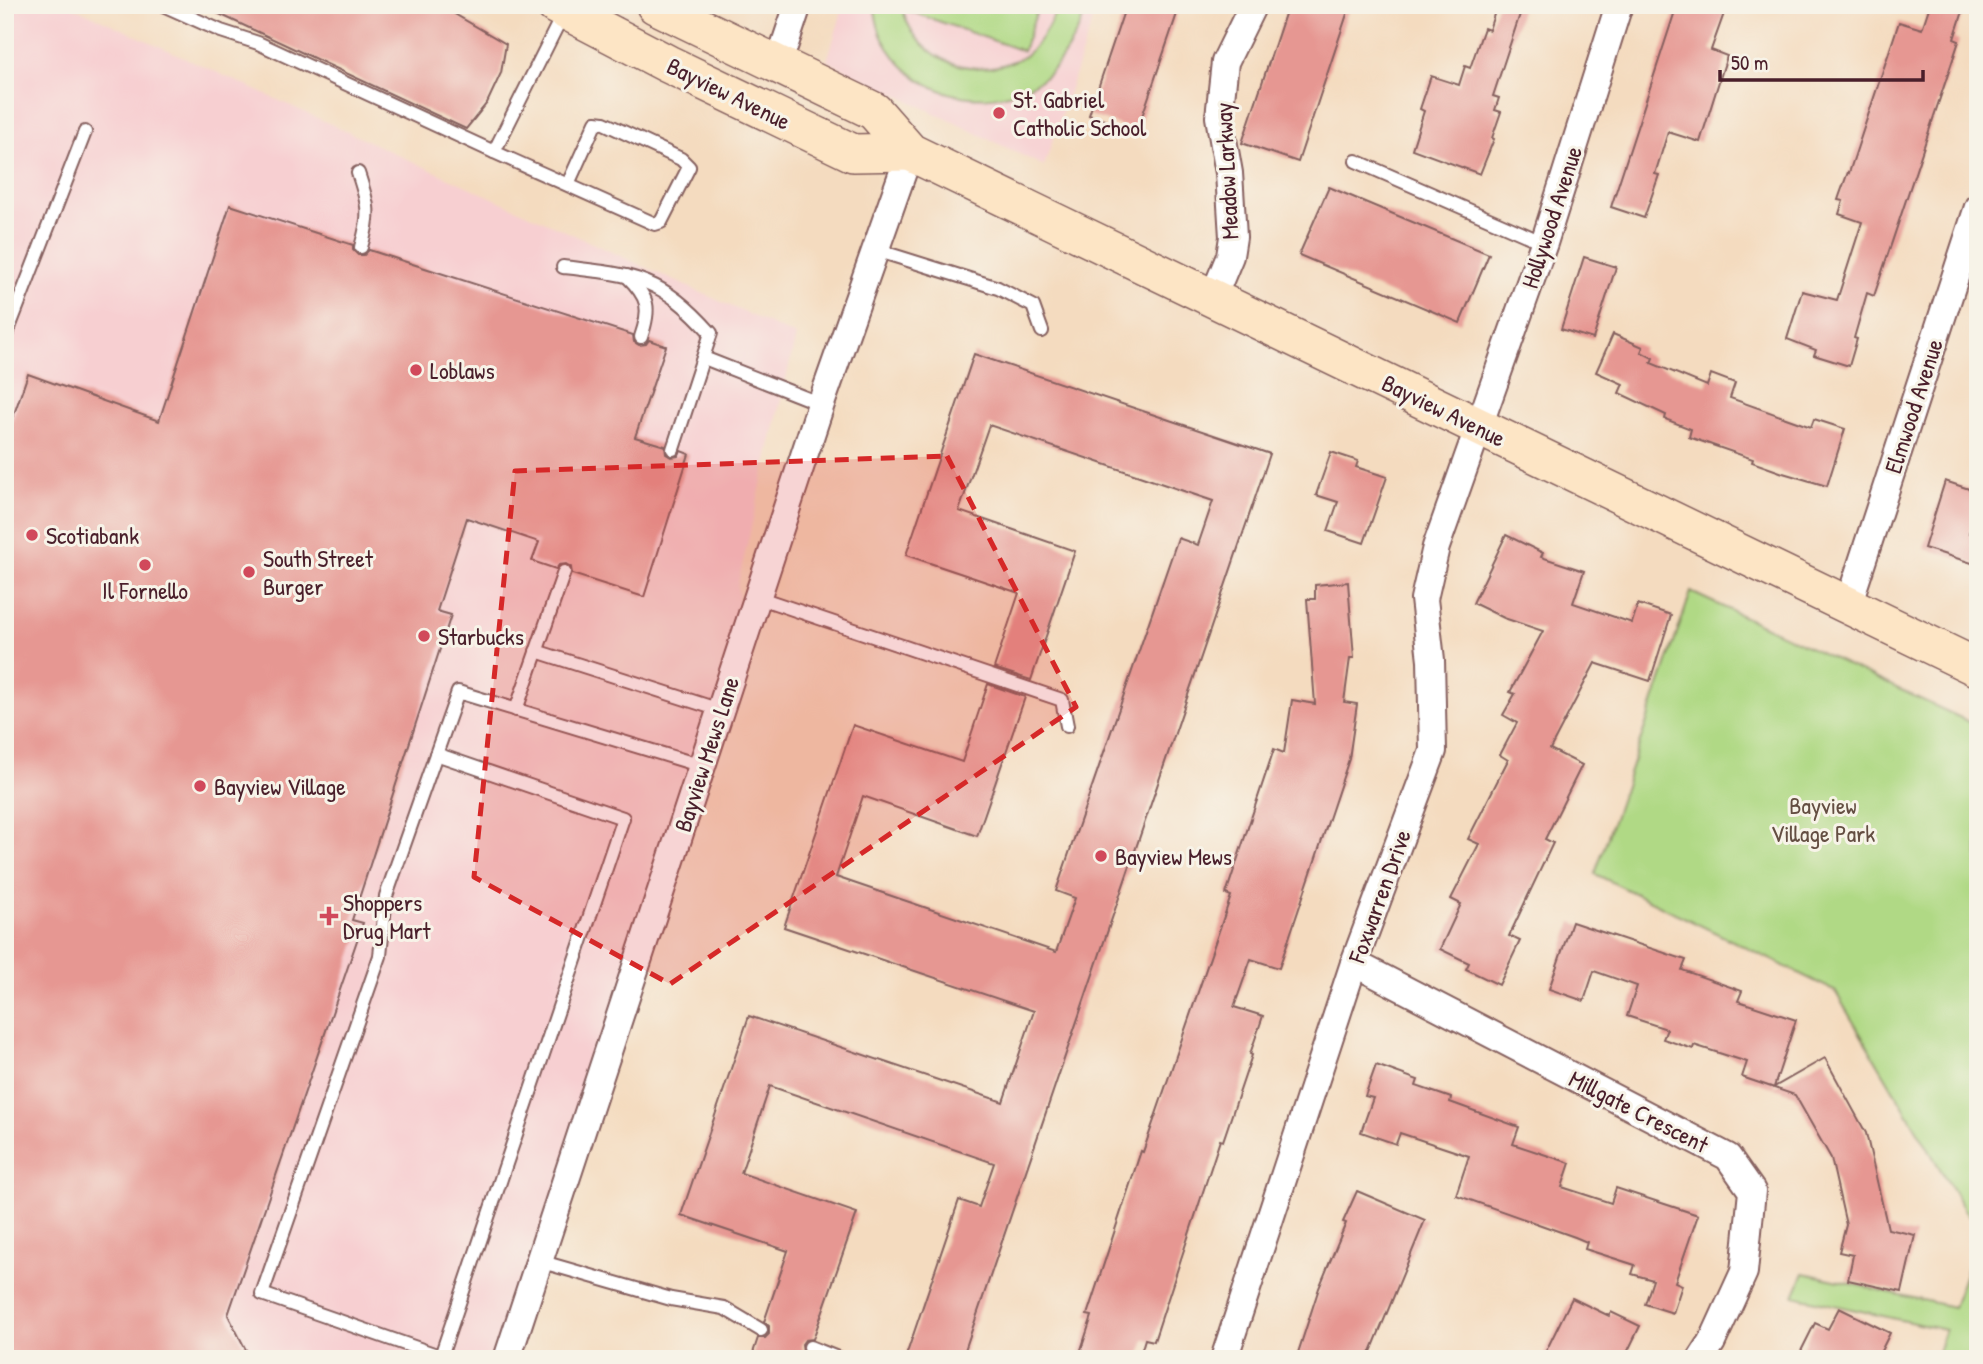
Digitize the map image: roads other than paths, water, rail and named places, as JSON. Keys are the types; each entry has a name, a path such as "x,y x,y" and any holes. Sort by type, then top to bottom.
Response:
{"main road":[{"name":"Bayview Avenue","path":"655,5 874,111 910,152 1978,667"},
{"name":"Bayview Avenue","path":"559,8 853,153 910,152"},
{"path":"622,40 698,48 757,76 771,72 778,65"}],"street":[{"path":"778,65 798,5"},
{"name":"Meadow Larkway","path":"1213,297 1230,256 1233,237 1229,173 1219,117 1225,62 1252,5"},
{"name":"Hollywood Avenue","path":"1479,426 1544,243 1619,5"},
{"name":"Bayview Mews Lane","path":"507,1359 821,404 910,152"},
{"name":"Elmwood Avenue","path":"1848,605 1978,207"},
{"name":"Foxwarren Drive","path":"1224,1359 1354,963 1433,751 1431,660 1424,599 1436,547 1479,426"},
{"name":"Millgate Crescent","path":"1354,963 1728,1157 1752,1191 1744,1272 1712,1342 1700,1359"}],"lane":[{"path":"163,5 222,31 258,43 655,224 661,222 689,167 681,159 604,123 596,122 568,184"},
{"path":"494,152 559,8"},
{"path":"5,338 85,132"},
{"path":"1356,161 1544,243"},
{"path":"358,173 368,202 369,222 361,247"},
{"path":"876,250 998,288 1033,306 1042,331"},
{"path":"563,267 624,273 658,286 689,308 711,333 673,449"},
{"path":"624,273 643,292 648,308 641,337"},
{"path":"704,358 821,404"},
{"path":"516,709 564,572"},
{"path":"757,597 1062,700 1067,726"},
{"path":"536,650 720,710"},
{"path":"436,754 623,818 443,1358 262,1294 380,956 386,895 436,754 458,692 702,766"},
{"path":"539,1261 671,1299 724,1308 761,1330"},
{"path":"810,1348 841,1359"}],"place":[{"name":"St. Gabriel Catholic School","path":"999,113"},
{"name":"Loblaws","path":"416,370"},
{"name":"Scotiabank","path":"32,535"},
{"name":"Il Fornello","path":"145,565"},
{"name":"South Street Burger","path":"249,572"},
{"name":"Starbucks","path":"424,636"},
{"name":"Bayview Village","path":"200,786"},
{"name":"Bayview Mews","path":"1101,856"},
{"name":"Shoppers Drug Mart","path":"329,916"}],"park label":[{"name":"Bayview Village Park","path":"1823,819"}]}
